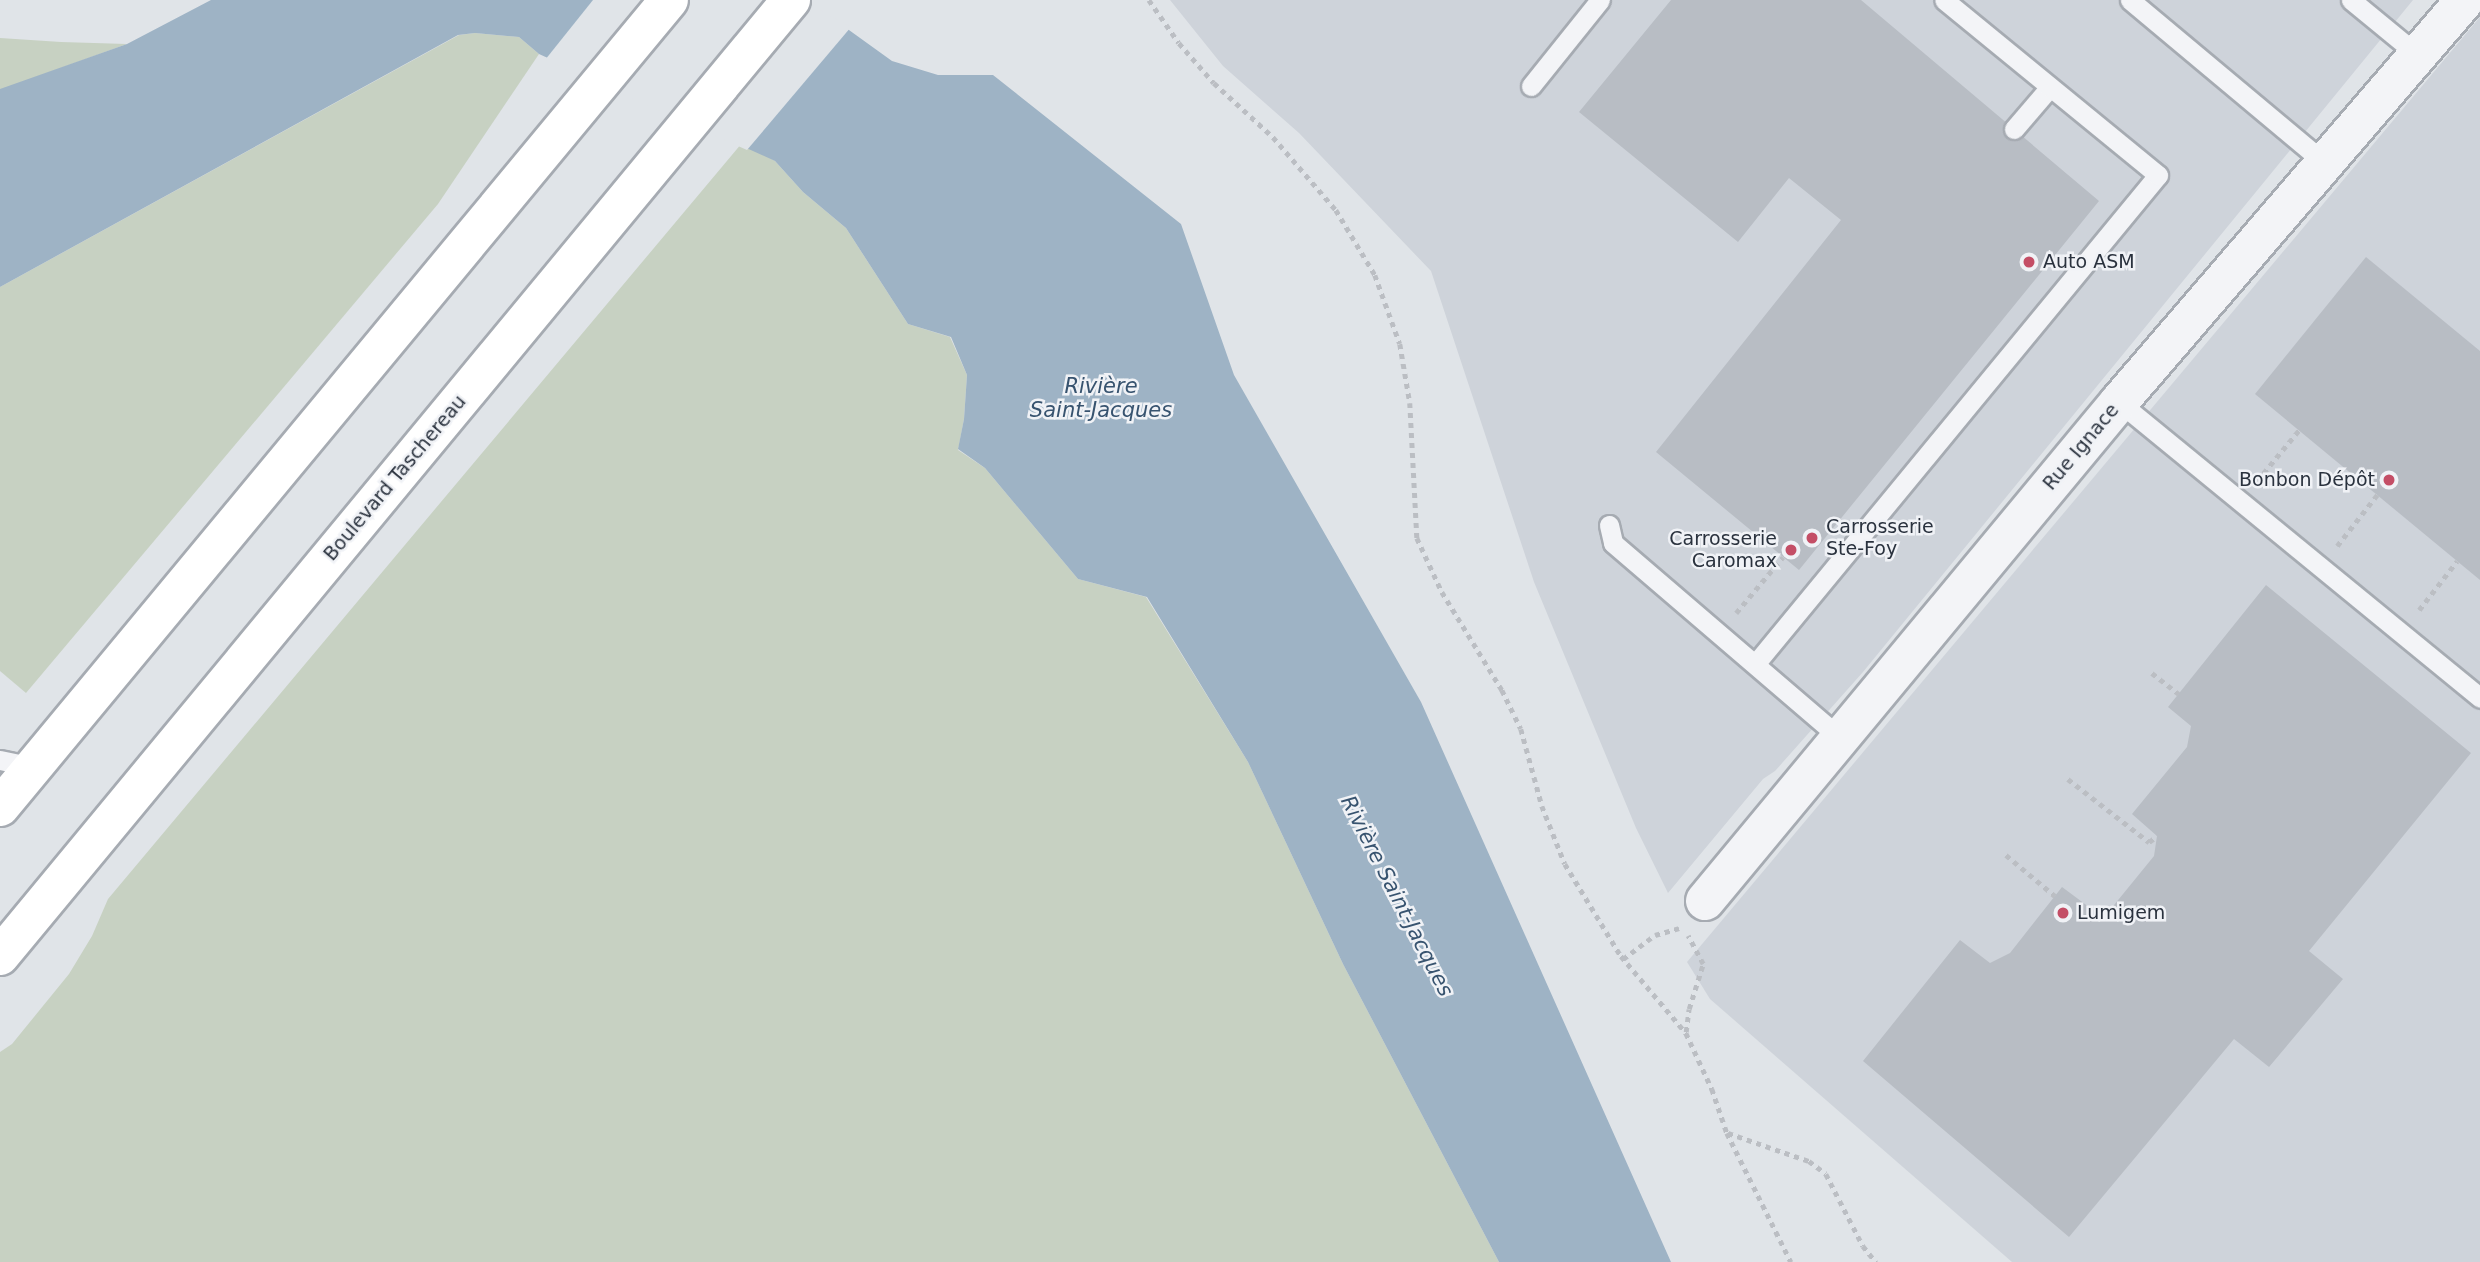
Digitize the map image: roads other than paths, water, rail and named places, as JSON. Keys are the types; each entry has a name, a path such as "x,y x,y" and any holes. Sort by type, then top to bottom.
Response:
{"main road":[{"path":"0,807 16,764 669,0"},
{"name":"Boulevard Taschereau","path":"0,956 791,0"}],"street":[{"name":"Rue Ignace","path":"1692,915 2119,402 2465,0"}],"lane":[{"path":"1531,86 1600,0"},
{"path":"1756,663 2158,175 1944,0"},
{"path":"2130,0 2324,162"},
{"path":"2351,0 2418,55"},
{"path":"2014,130 2050,87"},
{"path":"2119,402 2480,698"},
{"path":"1609,525 1612,543 1756,663 1839,737"}],"water":[{"name":"Rivière Saint-Jacques","path":"211,0 793,0 842,25 892,61 938,75 993,75 1181,224 1234,375 1421,702 1671,1262 1499,1262 1343,964 1248,762 1147,597 1078,579 985,468 958,449 964,419 967,375 951,337 908,324 846,228 803,192 775,161 539,54 519,37 475,33 458,35 0,287 0,89 127,44"}],"place":[{"name":"Auto ASM","path":"2029,262"},
{"name":"Bonbon Dépôt","path":"2389,480"},
{"name":"Carrosserie Ste-Foy","path":"1812,538"},
{"name":"Carrosserie Caromax","path":"1791,550"},
{"name":"Lumigem","path":"2063,913"}]}
